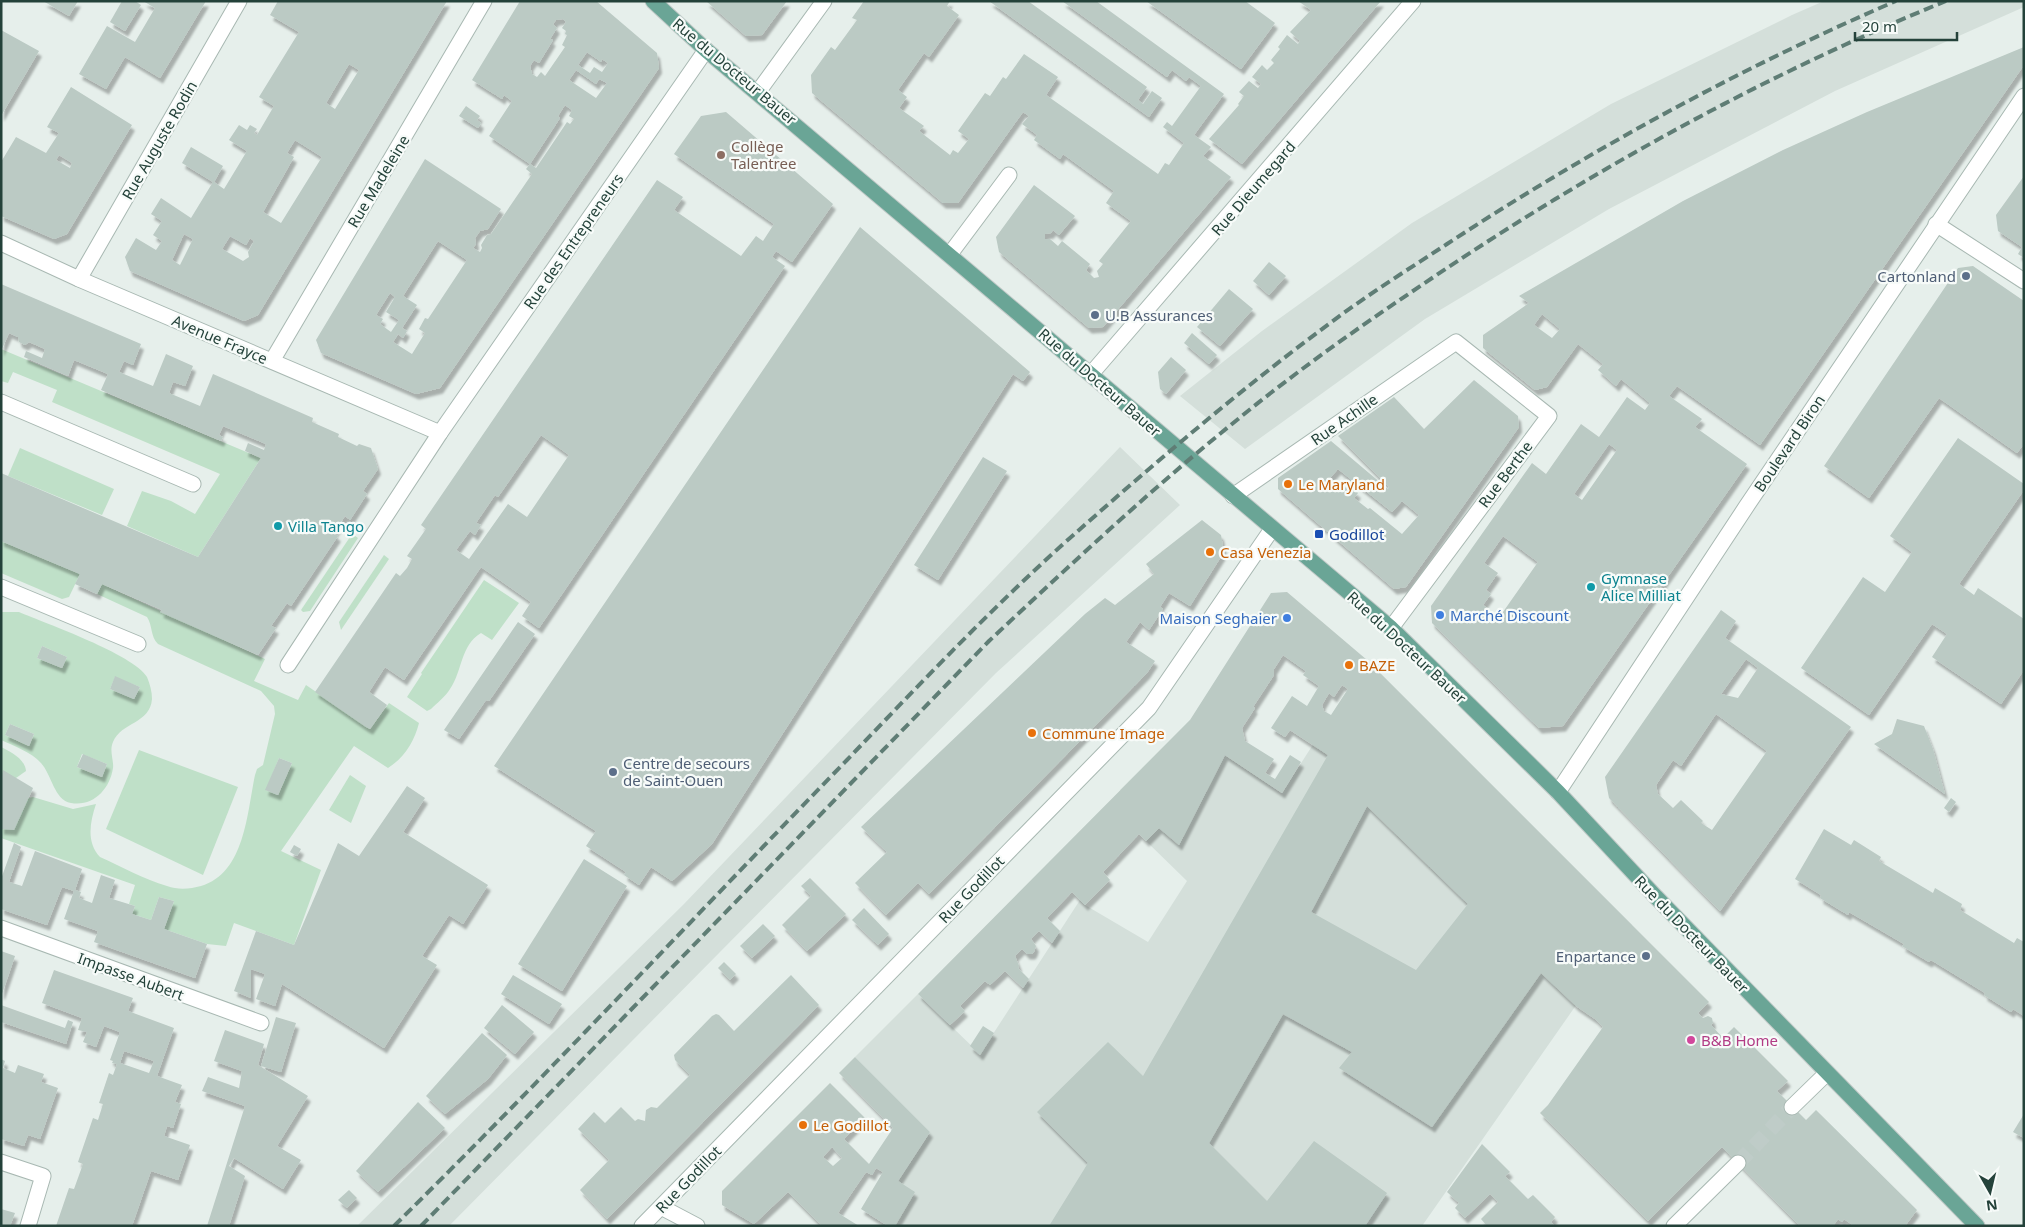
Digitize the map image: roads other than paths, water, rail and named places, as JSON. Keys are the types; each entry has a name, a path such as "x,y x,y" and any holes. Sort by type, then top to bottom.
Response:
{"main road":[{"name":"Rue du Docteur Bauer","path":"653,1 706,50 1391,628 1558,792 1656,897 1977,1226"}],"street":[{"name":"Rue Auguste Rodin","path":"79,278 239,1"},
{"name":"Rue Madeleine","path":"272,361 484,1"},
{"path":"758,92 824,1"},
{"name":"Rue Dieumegard","path":"1091,374 1413,1"},
{"name":"Rue des Entrepreneurs","path":"288,665 440,433 706,50"},
{"name":"Boulevard Biron","path":"1558,792 1936,224 2024,96"},
{"path":"950,254 1009,175"},
{"path":"1936,224 2024,281"},
{"name":"Avenue Frayce","path":"1,243 440,433"},
{"name":"Rue Achille","path":"1233,496 1456,342"},
{"name":"Rue Berthe","path":"1391,628 1549,416 1456,342"},
{"path":"1,402 193,484"},
{"name":"Rue Godillot","path":"642,1226 1149,708 1272,529"},
{"path":"1,587 138,644"},
{"name":"Impasse Aubert","path":"1,928 261,1023"},
{"path":"1792,1107 1827,1073"},
{"path":"1,1162 43,1176 28,1226"},
{"path":"1674,1226 1738,1163"},
{"path":"661,1207 697,1226"}],"tunnel":[{"path":"1738,1163 1792,1107"}],"railway":[{"path":"394,1226 565,1053 978,625 1061,546 1234,398 1305,342 1367,297 1555,176 1723,83 1780,54 1896,1"},
{"path":"421,1226 989,641 1139,503 1275,389 1410,293 1538,210 1604,170 1670,133 1806,63 1946,1"}],"place":[{"name":"Collège Talentree","path":"721,155"},
{"name":"Cartonland","path":"1966,276"},
{"name":"U.B Assurances","path":"1095,315"},
{"name":"Le Maryland","path":"1288,484"},
{"name":"Villa Tango","path":"278,526"},
{"name":"Godillot","path":"1319,534"},
{"name":"Casa Venezia","path":"1210,552"},
{"name":"Gymnase Alice Milliat","path":"1591,587"},
{"name":"Marché Discount","path":"1440,615"},
{"name":"Maison Seghaier","path":"1287,618"},
{"name":"BAZE","path":"1349,665"},
{"name":"Commune Image","path":"1032,733"},
{"name":"Centre de secours de Saint-Ouen","path":"613,772"},
{"name":"Enpartance","path":"1646,956"},
{"name":"B&B Home","path":"1691,1040"},
{"name":"Le Godillot","path":"803,1125"}]}
